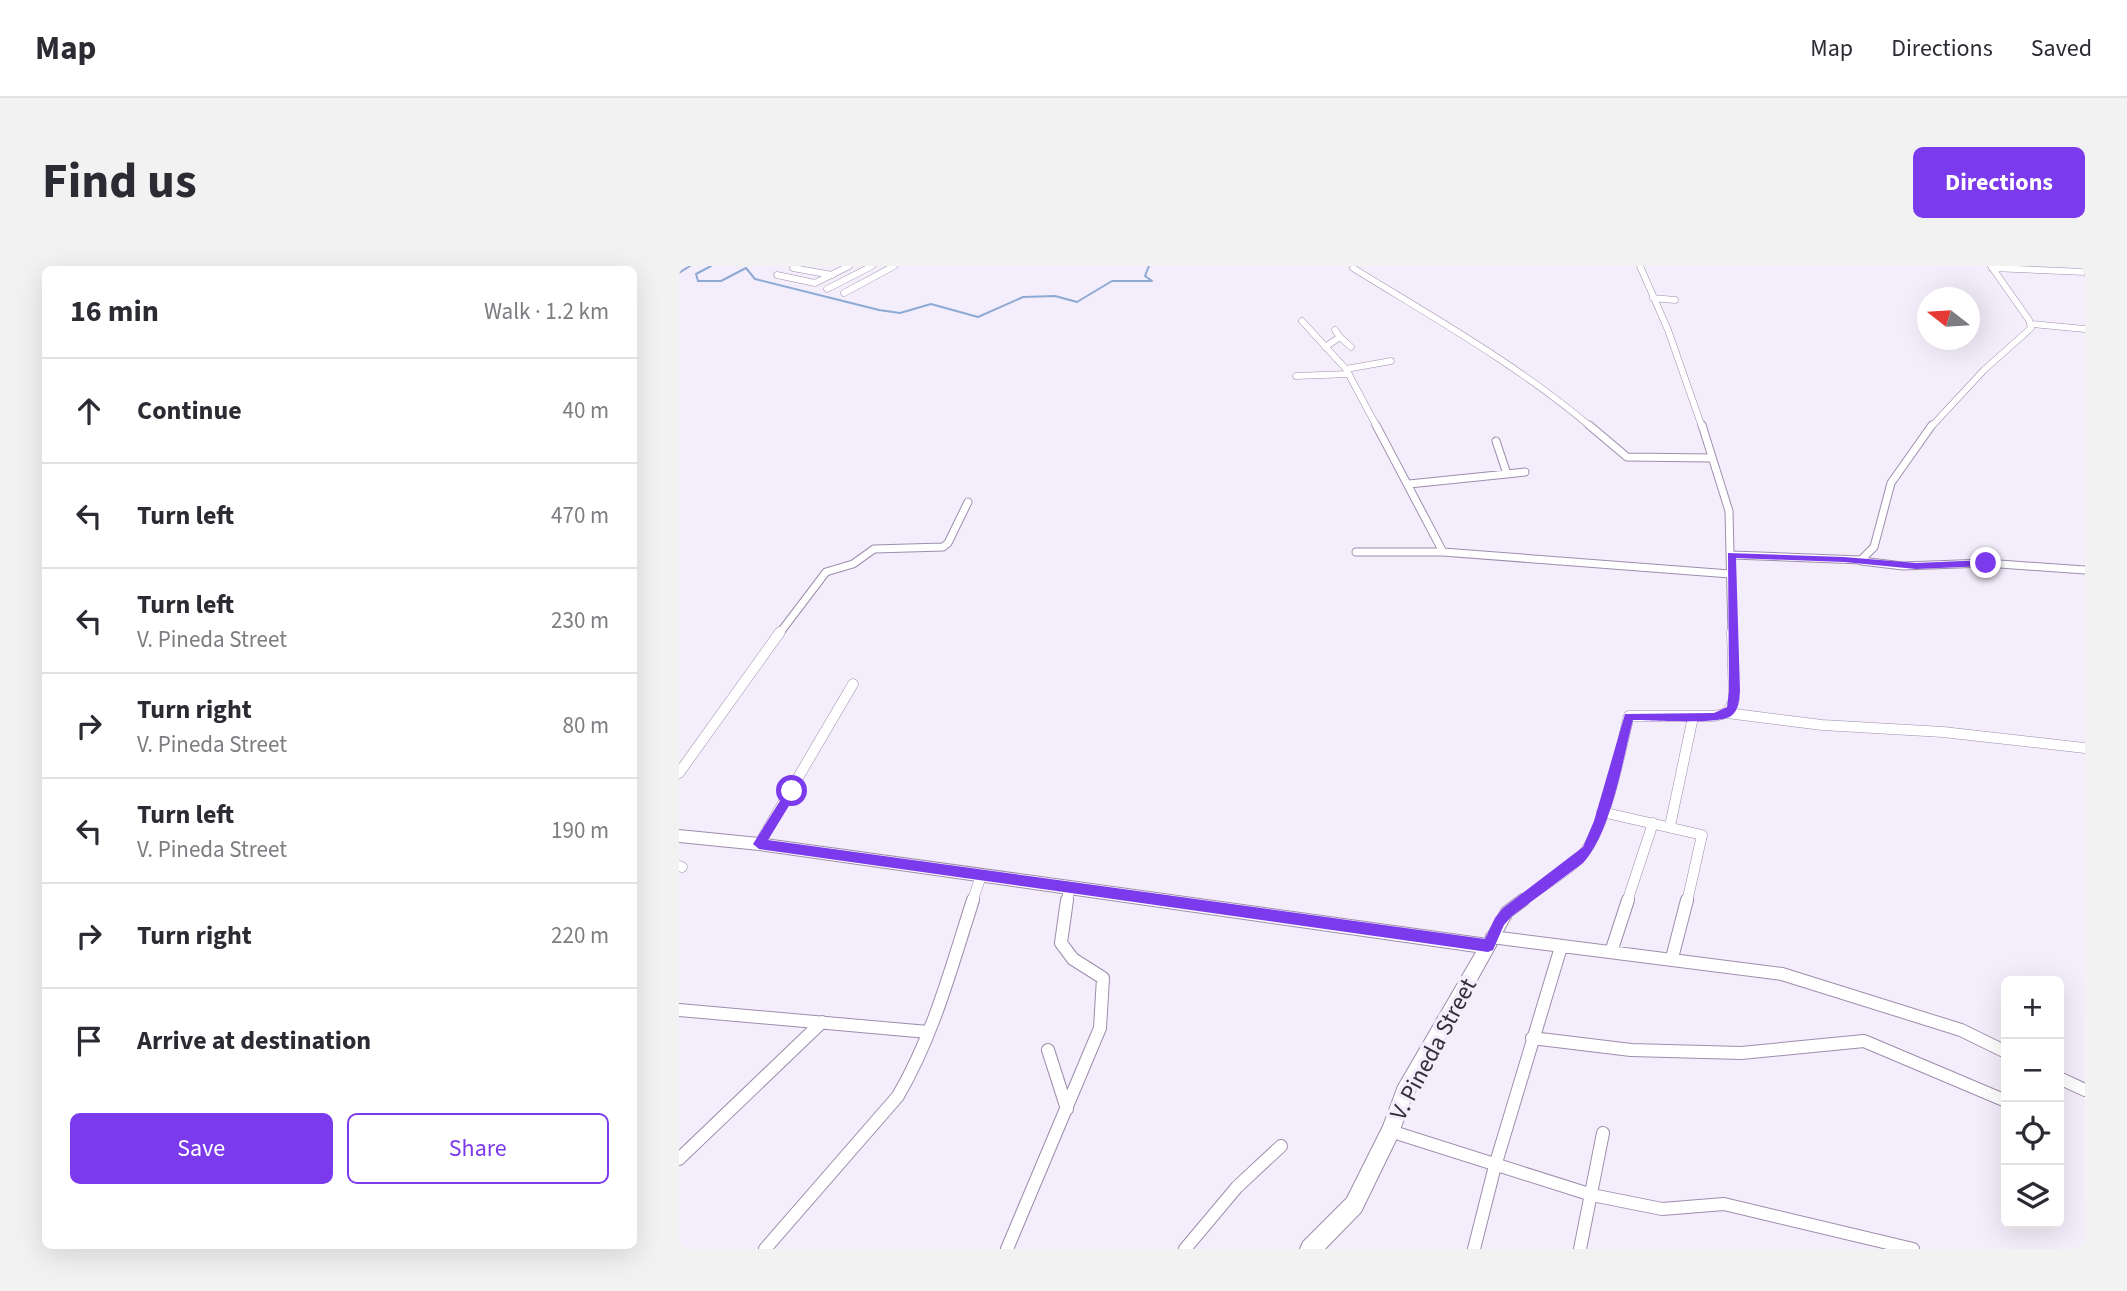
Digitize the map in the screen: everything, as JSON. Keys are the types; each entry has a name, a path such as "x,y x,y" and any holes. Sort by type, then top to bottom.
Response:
{"street":[{"path":"781,266 832,275"},
{"path":"793,267 777,275 815,283 849,266"},
{"path":"827,289 872,266"},
{"path":"843,293 894,266"},
{"path":"1640,266 1668,330 1721,480 1731,517 1730,574 1735,691 1732,708 1727,713"},
{"path":"1992,267 2085,272"},
{"path":"1992,267 2031,324"},
{"path":"1353,268 1458,332 1553,395 1627,457 1712,458"},
{"path":"1653,298 1675,300"},
{"path":"1302,321 1347,371 1443,552"},
{"path":"2031,324 2085,329"},
{"path":"1861,560 1868,557 1875,546 1891,483 1920,440 2031,324"},
{"path":"1335,330 1351,347"},
{"path":"1325,346 1340,337"},
{"path":"1296,376 1347,371 1391,361"},
{"path":"1496,441 1507,474"},
{"path":"1409,484 1525,472"},
{"path":"679,773 749,673 826,572 853,564 870,550 943,547 948,543 968,502"},
{"path":"1356,552 1443,552 1730,574"},
{"path":"1732,555 1861,560 1903,566 1986,563 2085,570"},
{"path":"759,844 853,684"},
{"name":"V. Pineda Street","path":"1310,1249 1354,1205 1390,1131 1405,1092 1507,912 1579,859 1587,850 1602,812 1629,716 1693,717 1727,713 1822,725 1943,732 2085,748"},
{"path":"1670,826 1693,717"},
{"path":"1602,812 1702,835 1672,958"},
{"path":"1611,952 1653,823"},
{"path":"679,836 759,844 1069,889 1490,942 1672,958 1782,974 1961,1030 2001,1050"},
{"path":"765,1249 898,1096 911,1076 981,876"},
{"path":"1007,1249 1100,1028 1105,983 1103,978 1064,951 1061,943 1069,889"},
{"path":"1474,1249 1495,1166 1561,947"},
{"path":"679,1010 928,1031"},
{"path":"679,1159 822,1022"},
{"path":"1532,1038 1631,1050 1734,1053 1772,1052 1864,1041 2001,1099"},
{"path":"1048,1050 1067,1109"},
{"path":"2064,1080 2085,1090"},
{"path":"1390,1131 1592,1195 1662,1209 1724,1204 1913,1249"},
{"path":"1580,1249 1603,1133"},
{"path":"1185,1249 1237,1187 1281,1146"}],"waterway":[{"path":"679,273 690,266"},
{"path":"711,266 696,274 698,281 721,281 746,268 755,279 879,310 900,313 931,304 978,317 1023,297 1055,296 1077,302 1112,281 1152,281 1145,276 1149,266"}],"route":[{"path":"792,791 759,844 1488,946 1499,922 1507,912 1579,859 1587,850 1600,821 1629,716 1714,716 1727,713 1732,708 1735,691 1730,566 1732,555 1861,560 1916,566 1986,563"}]}
